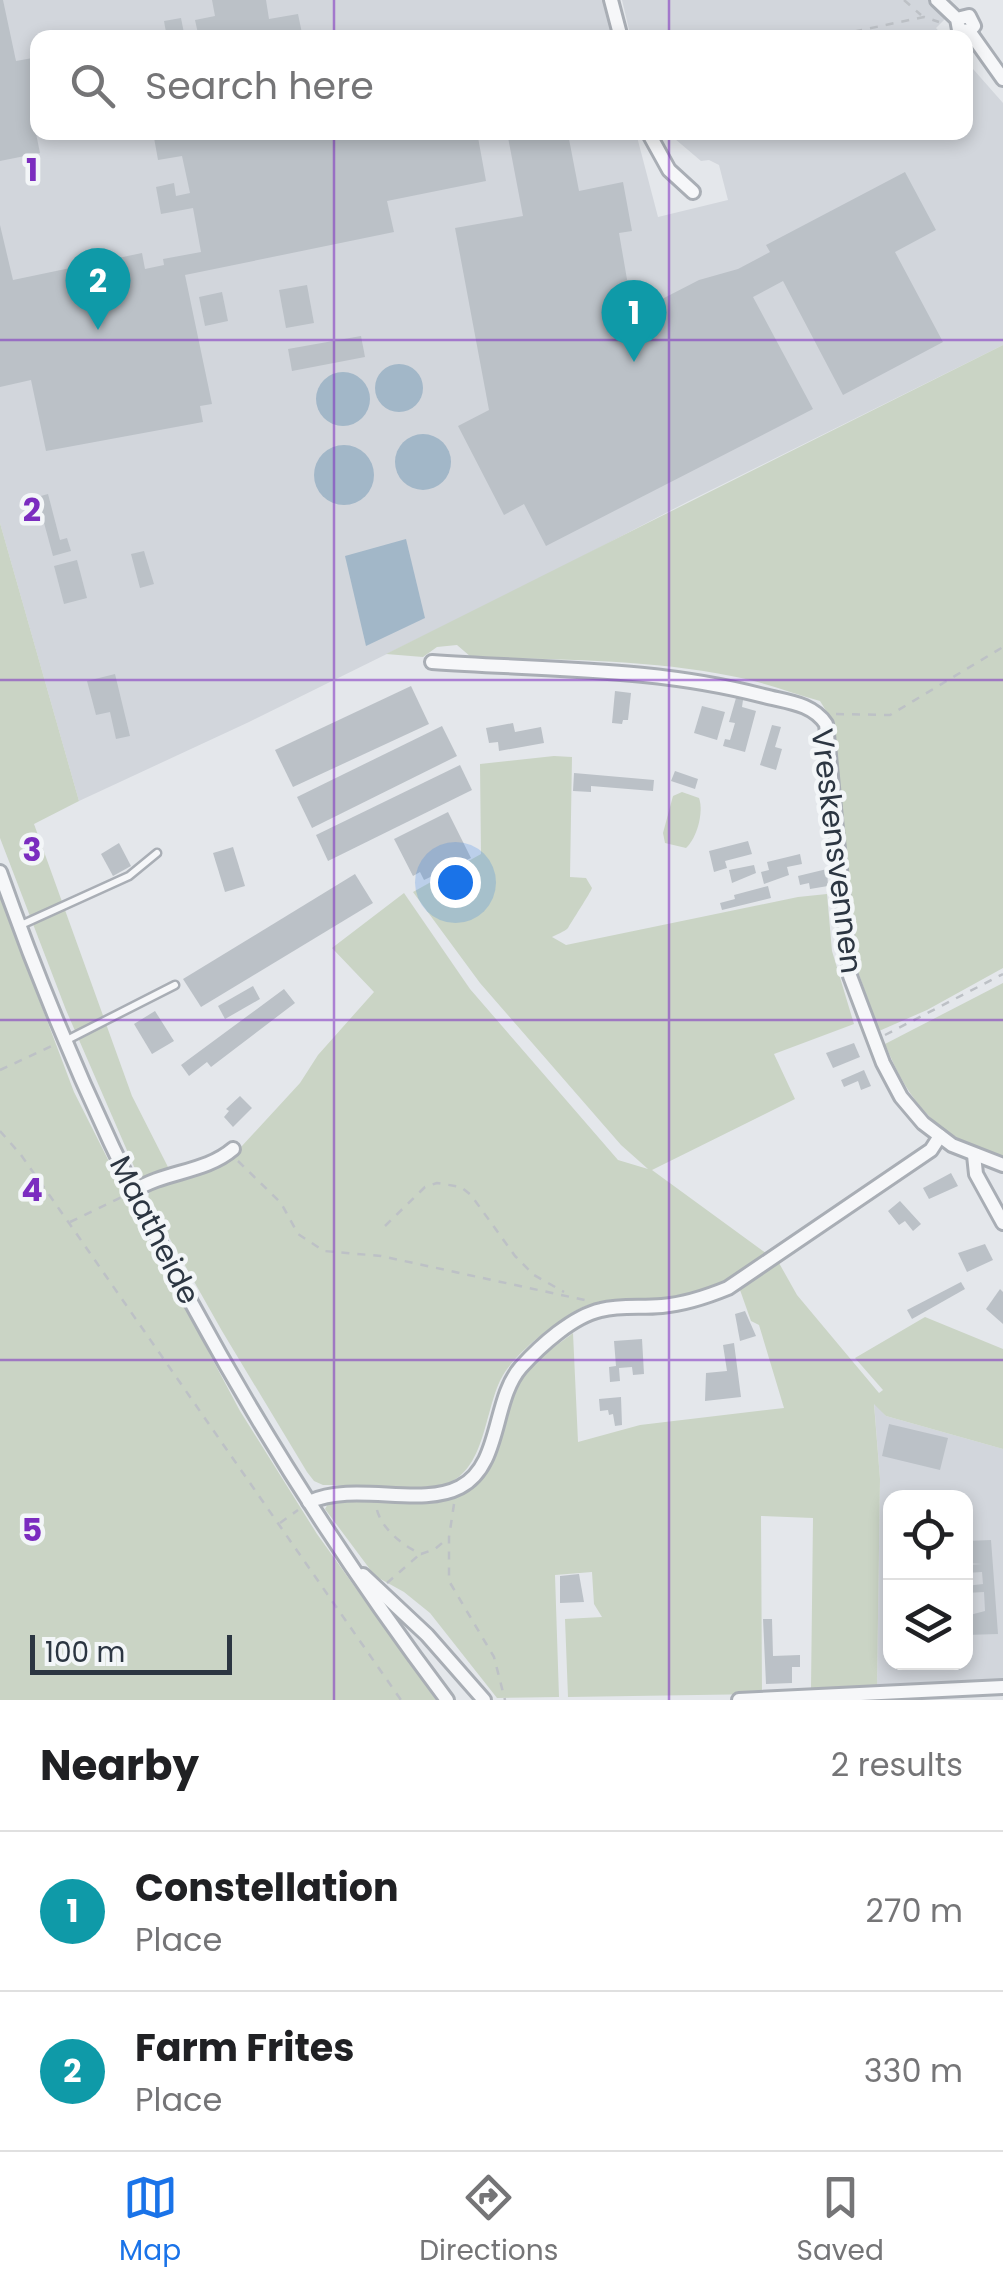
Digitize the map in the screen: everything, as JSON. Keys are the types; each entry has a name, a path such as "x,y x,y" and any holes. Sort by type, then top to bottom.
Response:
{"street":[{"path":"611,0 619,30"},
{"path":"937,0 969,30"},
{"path":"963,22 969,0"},
{"path":"973,36 1003,79"},
{"path":"653,140 670,170 692,192"},
{"name":"Vreskensvennen","path":"432,662 682,678 800,704 820,714 826,724 850,976 874,1040 901,1097 923,1123 974,1155 1003,1165"},
{"name":"Maatheide","path":"0,872 65,1041 134,1191 210,1336 309,1502 398,1635 447,1700"},
{"path":"309,1502 340,1492 418,1494 457,1488 480,1468 513,1378 533,1355 583,1316 602,1309 696,1301 728,1288 932,1150 940,1136"},
{"path":"134,1191 156,1178 180,1173 231,1151"},
{"path":"974,1155 976,1174 1003,1222"},
{"name":"Maatheide","path":"354,1567 412,1620 484,1700"},
{"path":"398,1635 400,1626 412,1620"},
{"path":"739,1700 1003,1686"}],"lane":[{"path":"20,925 129,876 157,853"},
{"path":"65,1041 175,985"}],"path":[{"path":"904,0 924,17"},
{"path":"861,30 924,17 963,22"},
{"path":"820,714 890,715 1003,647"},
{"path":"874,1040 1003,974"},
{"path":"0,1070 65,1041"},
{"path":"0,1131 69,1223 400,1700"},
{"path":"231,1151 281,1203 298,1234 324,1251 380,1256 574,1296"},
{"path":"384,1226 426,1187 437,1183 461,1186 534,1275 602,1309"},
{"path":"69,1223 134,1191"},
{"path":"457,1488 448,1538 449,1581 494,1657 505,1700"},
{"path":"374,1494 378,1518 406,1547 421,1554"},
{"path":"279,1524 309,1502"},
{"path":"379,1590 421,1554 448,1538"}],"shaded area":[{"path":"0,0 603,0 610,30 30,30 30,140 638,140 658,217 728,200 719,165 701,161 676,140 973,140 973,69 1003,103 1003,345 539,579 79,801 0,523"},
{"path":"622,0 949,0 955,9 938,30 629,30"},
{"path":"874,1402 886,1416 1003,1449 1003,1679 877,1687 880,1479"}],"green space":[{"path":"1003,345 1003,968 927,1010 879,1031 855,963 833,722 820,701 746,679 678,668 471,657 457,645 437,647 423,657 386,654"},
{"path":"0,523 79,801 34,824 132,1096 170,1171 139,1178 66,1010 0,838"},
{"path":"572,757 570,877 586,878 592,888 568,928 552,937 566,945 827,894 832,951 854,1024 774,1054 795,1099 652,1170 770,1256 706,1293 681,1299 603,1301 575,1311 556,1324 505,1372 478,1450 460,1476 446,1484 403,1488 323,1485 307,1472 222,1331 148,1200 150,1188 216,1168 229,1160 300,1083 318,1055 374,992 332,948 404,893 470,989 618,1160 648,1169 621,1145 480,983 413,892 481,854 480,764"},
{"path":"682,792 699,798 700,804 696,831 686,848 665,843 663,833 673,796"},
{"path":"0,896 74,1092 240,1411 317,1534 436,1700 0,1700"},
{"path":"1003,983 1003,1158 961,1140 929,1116 905,1085 885,1044"},
{"path":"779,1263 797,1295 879,1393 883,1390 855,1358 925,1317 1003,1349 1003,1449 886,1416 874,1404 880,1479 877,1687 811,1689 813,1518 761,1516 762,1694 568,1697 565,1619 602,1617 594,1604 592,1572 555,1575 559,1697 497,1698 430,1613 375,1576 325,1509 329,1502 462,1491 485,1469 520,1381 544,1355 573,1333 578,1442 640,1425 784,1408 759,1325 751,1321 740,1290"}],"water":[{"path":"399,364 416,371 423,388 416,405 399,412 382,405 375,388 382,371"},
{"path":"343,372 362,380 370,399 362,418 343,426 324,418 316,399 324,380"},
{"path":"423,434 443,442 451,462 443,482 423,490 403,482 395,462 403,442"},
{"path":"344,445 365,454 374,475 365,496 344,505 323,496 314,475 323,454"},
{"path":"406,539 425,618 366,646 345,556"}],"building":[{"path":"3,0 16,61 30,58 30,140 37,140 40,153 0,161"},
{"path":"212,0 266,0 269,19 298,14 301,30 197,30 195,20 215,16"},
{"path":"181,18 183,30 166,30 164,21"},
{"path":"154,140 478,140 486,181 387,201 394,232 185,275 212,404 200,406 203,422 46,451 31,380 0,387 0,225 13,280 142,253 145,269 164,265 163,259 201,252 193,208 161,214 156,187 174,183 176,196 190,193 182,156 158,160"},
{"path":"509,140 569,140 579,191 623,182 632,231 619,233 633,314 699,280 738,269 770,252 766,245 905,172 936,230 895,252 943,342 843,395 783,281 753,297 813,409 546,546 524,504 504,515 458,426 489,410 455,228 523,216"},
{"path":"307,285 314,323 286,328 279,290"},
{"path":"222,292 228,321 205,326 199,297"},
{"path":"361,336 365,357 292,371 288,349"},
{"path":"48,494 60,540 67,538 71,551 53,556 37,497"},
{"path":"144,551 154,584 140,588 131,554"},
{"path":"77,560 87,598 64,604 54,566"},
{"path":"115,674 130,736 116,739 110,712 96,715 87,681"},
{"path":"411,686 429,724 293,787 275,750"},
{"path":"615,691 631,693 628,720 622,724 612,723"},
{"path":"736,698 743,700 742,707 756,711 745,752 723,746 725,739 730,740 735,723 729,722"},
{"path":"702,706 725,712 717,740 694,733"},
{"path":"513,723 515,732 541,727 544,743 499,751 498,742 489,743 486,728"},
{"path":"772,725 781,727 775,747 782,749 776,770 760,765"},
{"path":"442,726 457,756 312,828 297,797"},
{"path":"460,765 472,790 328,861 316,835"},
{"path":"675,771 698,779 695,789 671,781"},
{"path":"574,773 654,780 653,791 591,786 591,792 573,791"},
{"path":"448,812 471,858 424,880 420,872 413,876 394,839"},
{"path":"748,841 752,854 725,861 727,868 714,872 709,851"},
{"path":"119,843 131,866 113,876 101,854"},
{"path":"233,847 245,886 225,892 213,853"},
{"path":"800,854 802,864 787,867 789,875 764,884 761,872 769,870 767,862"},
{"path":"754,865 756,873 732,883 729,870"},
{"path":"827,869 828,886 810,889 809,883 800,885 798,876"},
{"path":"355,874 373,903 201,1007 183,979"},
{"path":"768,886 771,898 722,910 720,903 735,899 734,895"},
{"path":"253,986 260,999 225,1019 218,1006"},
{"path":"284,989 295,1003 211,1067 207,1062 189,1076 181,1065"},
{"path":"155,1011 174,1041 152,1054 134,1024"},
{"path":"854,1043 860,1057 833,1068 826,1053"},
{"path":"864,1070 871,1086 861,1090 858,1081 844,1087 841,1080"},
{"path":"240,1096 252,1108 233,1127 224,1117 229,1111 226,1109"},
{"path":"951,1173 958,1186 929,1199 923,1188"},
{"path":"900,1201 921,1224 913,1231 905,1221 899,1225 888,1211"},
{"path":"985,1244 993,1260 967,1272 958,1253"},
{"path":"961,1282 965,1289 912,1319 907,1310"},
{"path":"1000,1289 1003,1292 1003,1324 986,1309"},
{"path":"745,1311 756,1336 740,1341 735,1314"},
{"path":"642,1339 644,1374 633,1375 632,1367 619,1368 620,1381 610,1382 609,1367 616,1366 614,1341"},
{"path":"734,1343 741,1397 705,1401 706,1373 727,1371 723,1345"},
{"path":"621,1397 622,1425 615,1426 613,1414 600,1411 599,1399"},
{"path":"889,1424 948,1438 940,1470 882,1456"},
{"path":"991,1540 998,1634 973,1635 973,1614 985,1611 984,1592 973,1593 973,1585 983,1584 982,1572 973,1573 973,1565 982,1564 973,1563 973,1541"},
{"path":"579,1574 584,1602 560,1603 560,1576"},
{"path":"763,1619 772,1619 773,1656 800,1655 800,1667 792,1667 792,1683 766,1684"}],"place":[{"name":"Farm Frites","path":"98,330"},
{"name":"Constellation","path":"634,362"}]}
